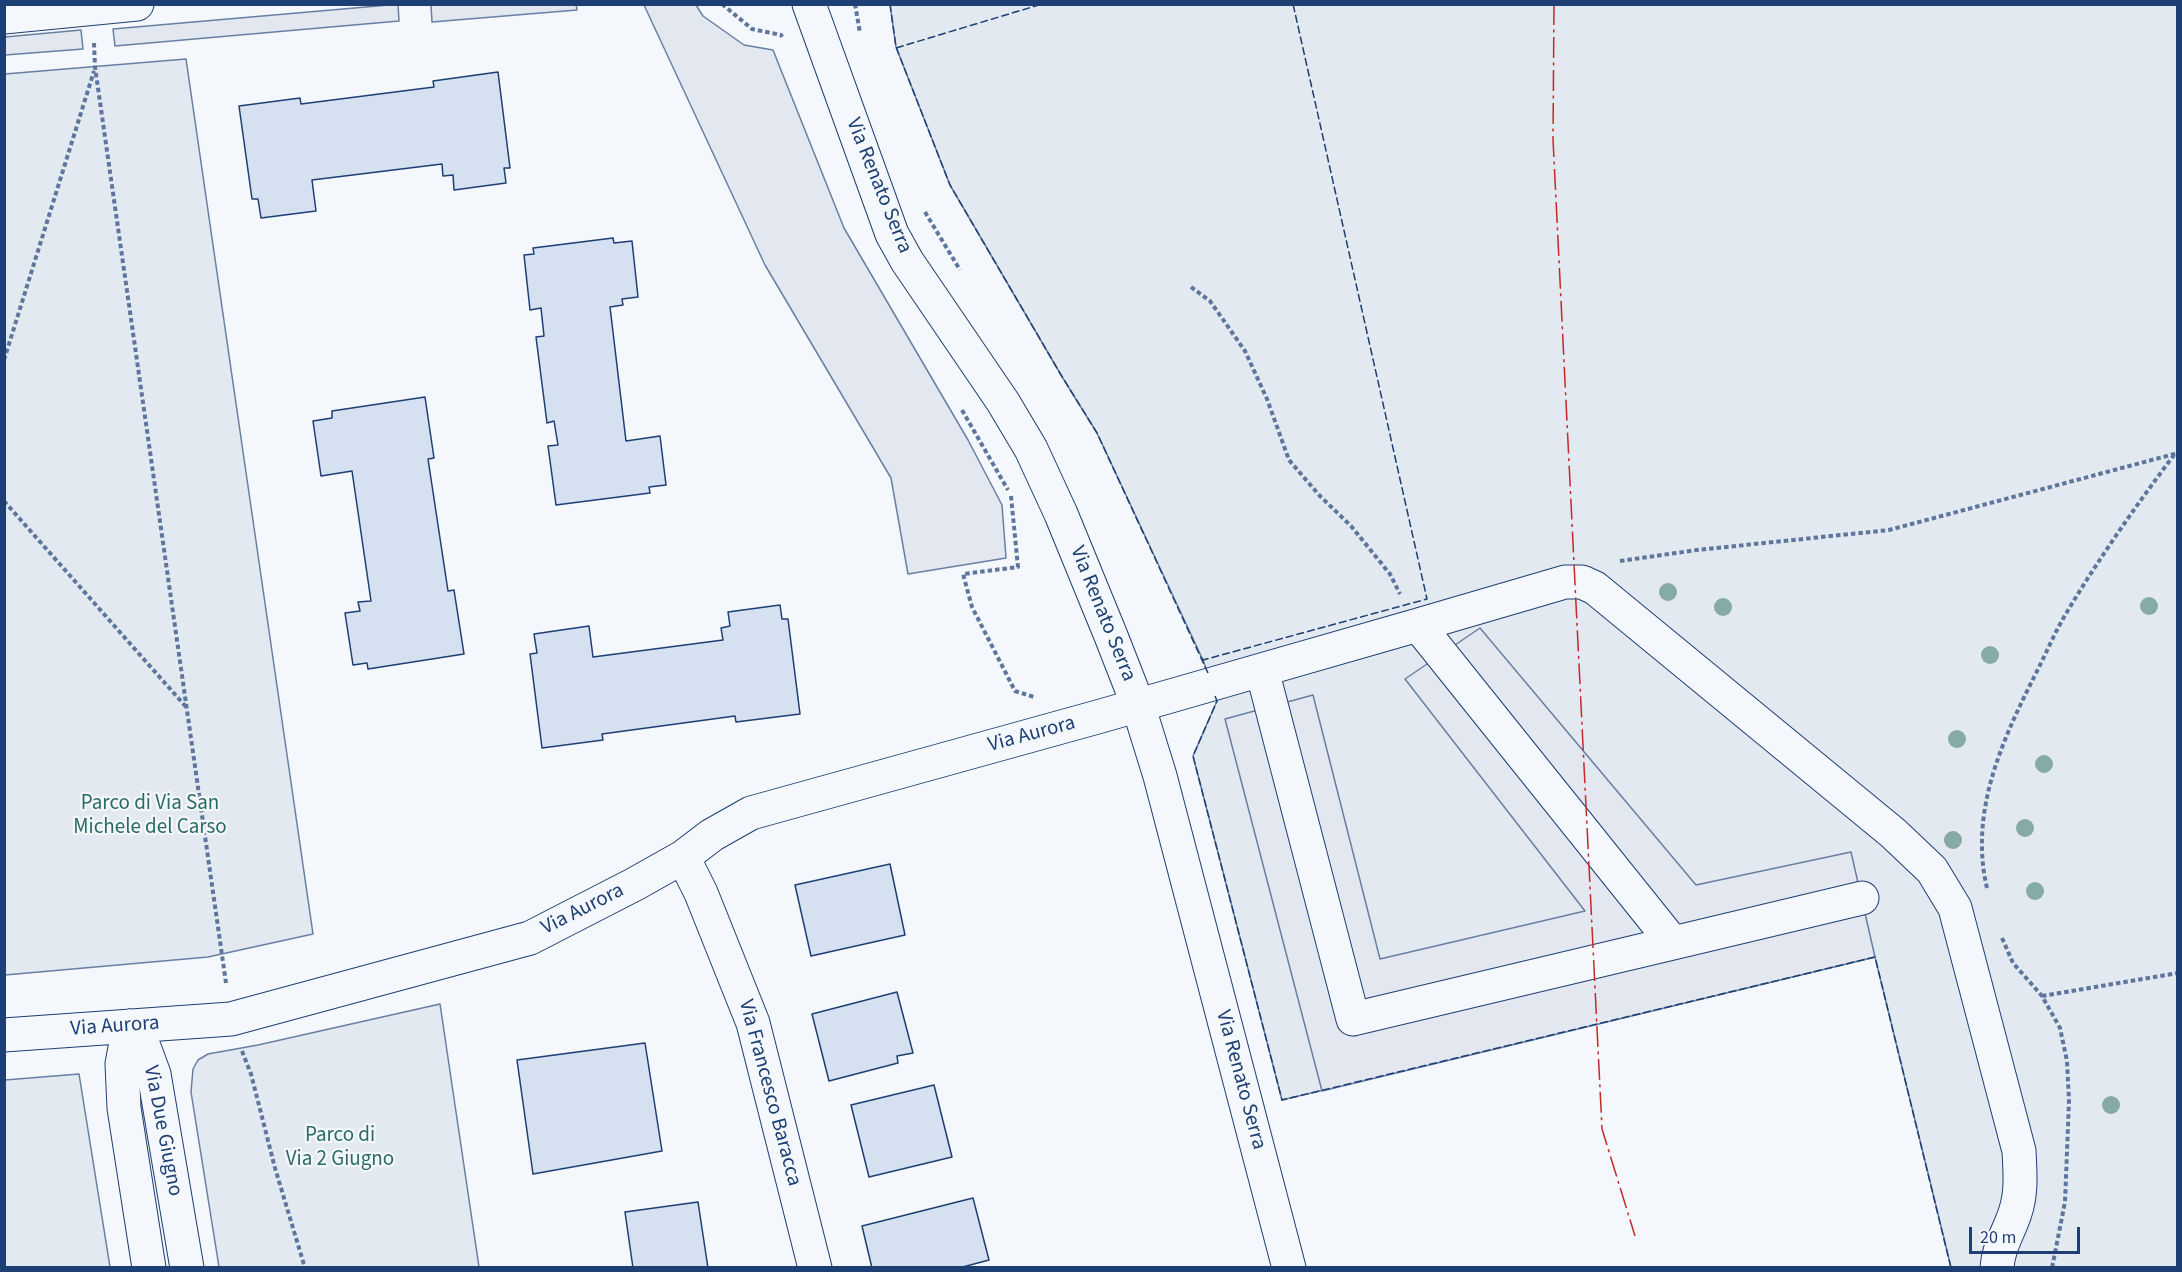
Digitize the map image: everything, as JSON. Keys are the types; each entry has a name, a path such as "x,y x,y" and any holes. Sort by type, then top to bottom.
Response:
{"street":[{"path":"4,17 137,4"},
{"name":"Via Renato Serra","path":"810,4 892,234 907,261 1031,449 1061,514 1138,705 1160,776 1289,1268"},
{"name":"Via Aurora","path":"4,1035 231,1018 530,938 635,884 751,813 1262,670 1411,615 1565,582 1582,582 1595,588 1893,833 1932,870 1955,908 2019,1151 2021,1182 2016,1212 2004,1236 1997,1268"},
{"path":"1411,615 1672,943"},
{"path":"1262,670 1353,1019 1862,898"},
{"name":"Via Francesco Baracca","path":"682,857 704,901 753,1023 815,1268"},
{"name":"Via Due Giugno","path":"129,1026 122,1064 124,1107 149,1268"},
{"name":"Via Due Giugno","path":"129,1026 144,1047 154,1074 187,1268"}],"path":[{"path":"722,4 752,28 781,35 785,46"},
{"path":"91,9 95,67 231,1018 251,1074 275,1168 305,1268"},
{"path":"4,360 95,67"},
{"path":"1191,287 1210,301 1245,351 1267,399 1289,460 1319,495 1352,526 1390,574 1411,615"},
{"path":"960,406 1012,497 1018,567 963,574 972,607 1016,691 1039,699 1057,728"},
{"path":"1615,562 1697,550 1889,530 2176,454"},
{"path":"1989,896 1983,874 1982,826 1990,786 2007,731 2063,618 2135,507 2176,454"},
{"path":"4,501 187,708"},
{"path":"2002,936 2013,963 2042,996 2060,1028 2067,1061 2069,1112 2065,1202 2052,1268"},
{"path":"2042,996 2178,973"}],"green space":[{"path":"890,5 2177,5 2177,1267 1951,1267 1875,957 1282,1100 1193,756 1217,701 1203,660 1097,433 950,185 896,47"},
{"name":"Parco di Via San Michele del Carso","path":"186,59 313,934 208,957 5,975 5,74"},
{"name":"Parco di Via 2 Giugno","path":"440,1004 479,1267 219,1267 191,1092 193,1069 198,1060 208,1054"},
{"path":"79,1074 110,1267 5,1267 5,1080"}],"shaded area":[{"path":"576,4 577,10 432,22 431,5"},
{"path":"398,5 399,21 115,46 113,29"},
{"path":"644,5 696,5 703,16 744,45 773,50 844,228 968,440 1002,505 1006,558 908,574 891,478 765,265"},
{"path":"81,30 83,49 5,55 5,37"},
{"path":"1480,628 1696,885 1851,852 1875,957 1322,1091 1225,719 1313,695 1380,959 1585,911 1405,679"}],"building":[{"path":"498,72 510,168 504,168 506,183 454,190 453,175 443,176 442,164 312,180 316,211 261,218 258,199 252,199 239,106 300,98 301,104 434,87 433,81"},
{"path":"613,238 614,243 632,241 638,297 622,299 623,305 610,307 626,441 660,436 666,485 649,487 650,493 556,505 548,446 558,445 554,421 547,423 536,337 544,336 541,308 530,310 524,255 534,254 533,248"},
{"path":"425,397 434,458 428,459 448,591 454,590 464,654 368,669 367,663 353,665 345,613 360,611 358,602 371,601 352,471 321,476 313,421 332,418 332,411"},
{"path":"780,605 782,619 788,619 800,714 736,722 735,716 602,734 603,740 542,748 530,654 537,653 534,634 589,626 593,657 723,640 721,628 730,626 728,612"},
{"path":"890,864 905,935 811,956 795,885"},
{"path":"897,992 913,1053 897,1056 898,1063 829,1081 812,1014"},
{"path":"645,1043 662,1151 533,1174 517,1060"},
{"path":"934,1085 952,1157 869,1177 851,1105"},
{"path":"973,1198 989,1260 959,1268 872,1268 862,1226"},
{"path":"698,1202 708,1268 633,1268 625,1212"}],"fence":[{"path":"890,4 896,47 950,185 1097,433 1208,673"},
{"path":"896,48 1042,4"},
{"path":"1202,658 1203,660 1427,599 1293,4"},
{"path":"1215,696 1217,701 1193,756 1282,1100 1875,957 1951,1268"}],"power":[{"path":"1554,4 1553,139 1602,1129 1635,1236"}]}
